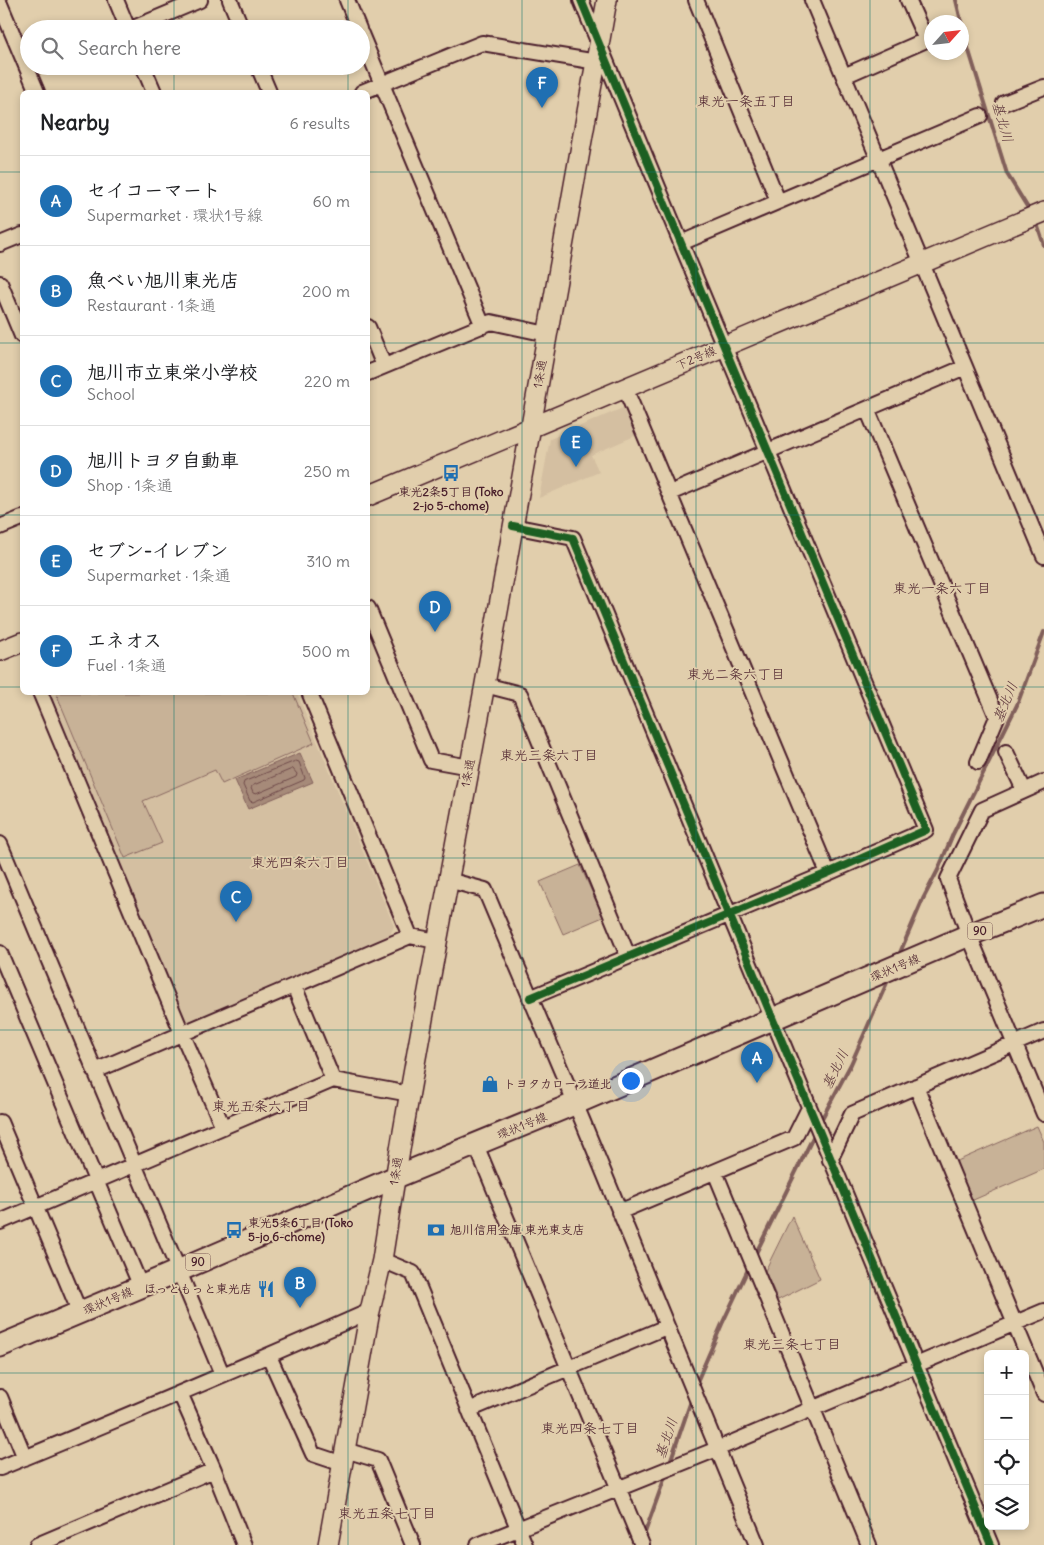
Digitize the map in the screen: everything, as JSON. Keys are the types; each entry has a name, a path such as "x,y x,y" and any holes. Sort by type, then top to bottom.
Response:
{"main road":[{"name":"1条通","path":"328,1545 370,1311 382,1260 437,941 514,526 607,0"},
{"name":"下2号線","path":"370,495 1044,212"},
{"path":"0,651 20,646"},
{"name":"環状1号線","path":"0,1346 396,1177 772,1021 969,935 1044,905"}],"street":[{"path":"116,0 125,20"},
{"path":"151,20 200,0"},
{"path":"230,0 238,20"},
{"path":"347,0 355,20"},
{"path":"530,998 926,830 681,243 598,53 581,0"},
{"path":"696,0 778,201"},
{"path":"812,0 1044,556"},
{"path":"844,76 926,40 908,0"},
{"path":"0,4 20,43"},
{"path":"367,90 482,43 598,53"},
{"path":"370,55 483,326"},
{"path":"34,75 37,90"},
{"path":"147,75 153,90"},
{"path":"262,75 268,90"},
{"path":"1004,103 1044,87"},
{"path":"681,243 980,116"},
{"path":"0,244 20,235"},
{"path":"0,283 20,331"},
{"path":"370,372 491,322 547,334"},
{"path":"370,332 384,366"},
{"path":"670,493 965,368"},
{"path":"625,388 828,873"},
{"path":"867,409 997,717 978,762"},
{"path":"0,527 20,519"},
{"path":"514,526 573,538 991,1545"},
{"path":"370,613 431,760 470,767"},
{"path":"485,685 520,694 628,956"},
{"path":"41,695 223,1127"},
{"path":"310,695 410,936"},
{"path":"1006,752 1024,790"},
{"path":"1044,782 982,810 948,879 969,935 1044,1114"},
{"path":"0,844 222,1374"},
{"path":"448,880 485,890 583,1122 757,1545"},
{"path":"95,1070 410,936 437,941"},
{"path":"0,953 141,1287"},
{"path":"294,986 333,1080"},
{"path":"830,1160 852,1114 1044,1031"},
{"path":"0,1222 333,1080 410,1094"},
{"path":"916,1086 1044,1394"},
{"path":"619,1212 794,1138 812,1114"},
{"path":"0,1122 80,1313"},
{"path":"476,1144 640,1540"},
{"path":"716,1172 869,1545"},
{"path":"382,1260 413,1274 525,1545"},
{"path":"0,1468 269,1356 370,1311"},
{"path":"478,1545 717,1449 1044,1311"},
{"path":"469,1410 666,1327"},
{"path":"269,1356 313,1454 378,1460 413,1545"},
{"path":"180,1393 244,1545"},
{"path":"0,1397 25,1458"},
{"path":"37,1545 214,1470"}],"shaded area":[{"path":"625,407 637,435 591,455 599,472 539,498 550,439"},
{"path":"51,695 298,695 394,926 390,935 187,1023"},
{"path":"57,695 294,695 314,743 222,784 215,770 143,801 162,843 125,858"},
{"path":"580,865 603,917 563,934 540,882"},
{"path":"1037,1126 1044,1142 1044,1169 971,1201 955,1162"},
{"path":"792,1216 820,1279 778,1300 765,1271"}],"water":[{"path":"300,753 313,782 248,809 235,780"}],"waterway":[{"name":"基北川","path":"956,0 965,38 1007,174 1031,213"},
{"name":"基北川","path":"1036,221 1044,245"},
{"name":"基北川","path":"899,955 953,834 1017,705 1044,632"},
{"name":"基北川","path":"820,1122 851,1064 889,978"},
{"name":"基北川","path":"754,1257 816,1131"},
{"name":"基北川","path":"696,1384 750,1265"},
{"name":"基北川","path":"669,1465 692,1398"},
{"name":"基北川","path":"643,1538 666,1474"}],"cycle path":[{"path":"530,998 926,830 581,0"},
{"path":"513,526 573,538 991,1545"}],"place":[{"name":"エネオス","path":"542,108"},
{"name":"セブン-イレブン","path":"576,467"},
{"name":"東光2条5丁目 (Toko 2-jo 5-chome)","path":"451,473"},
{"name":"旭川トヨタ自動車","path":"435,632"},
{"name":"旭川市立東栄小学校","path":"236,922"},
{"name":"セイコーマート","path":"757,1083"},
{"name":"トヨタカローラ道北","path":"490,1084"},
{"name":"東光5条6丁目 (Toko 5-jo 6-chome)","path":"234,1230"},
{"name":"旭川信用金庫 東光東支店","path":"436,1230"},
{"name":"ほっともっと東光店","path":"266,1289"},
{"name":"魚べい旭川東光店","path":"300,1308"}],"district":[{"name":"東光一条五丁目","path":"746,101"},
{"name":"東光一条六丁目","path":"942,588"},
{"name":"東光二条六丁目","path":"736,674"},
{"name":"東光三条六丁目","path":"549,755"},
{"name":"東光四条六丁目","path":"300,862"},
{"name":"東光五条六丁目","path":"261,1106"},
{"name":"東光三条七丁目","path":"792,1344"},
{"name":"東光四条七丁目","path":"590,1428"},
{"name":"東光五条七丁目","path":"387,1513"}]}
